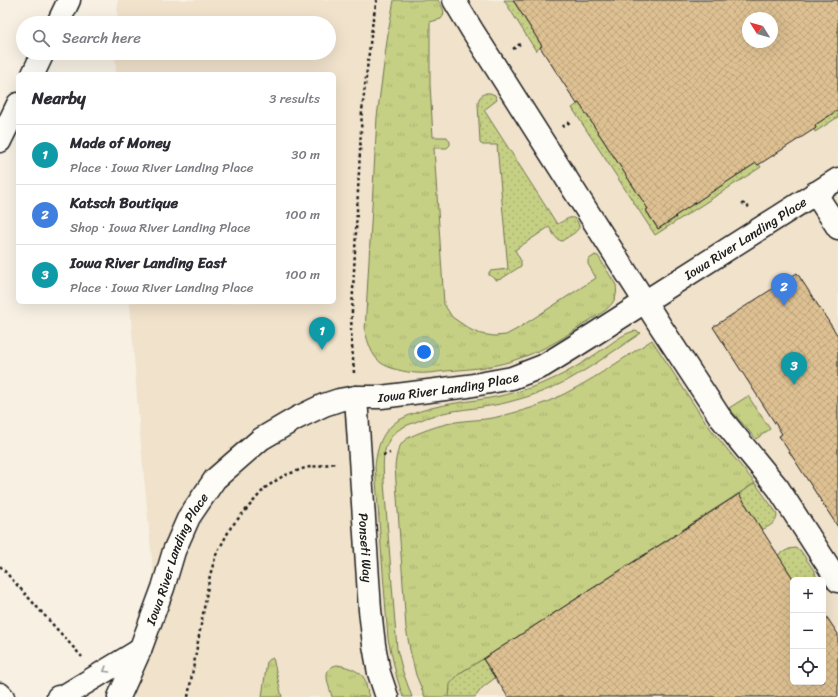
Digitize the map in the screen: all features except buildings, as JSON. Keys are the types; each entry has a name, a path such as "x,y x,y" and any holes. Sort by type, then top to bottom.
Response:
{"main road":[{"path":"61,16 69,0"},
{"path":"454,0 720,417 778,488 838,581"},
{"path":"34,72 40,60"},
{"path":"0,141 16,108"},
{"name":"Iowa River Landing Place","path":"119,697 140,650 163,588 174,551 189,517 215,479 261,439 297,418 324,405 340,400 406,394 468,386 512,378 543,366 838,178"},
{"path":"815,193 838,228"},
{"name":"Ponseti Way","path":"356,398 370,610 379,673 387,697"},
{"path":"58,697 64,696 140,650"},
{"path":"0,694 3,697"}],"path":[{"path":"356,398 351,331 362,111 377,0"},
{"path":"742,203 750,207"},
{"path":"188,697 210,576 216,555 231,527 265,488 283,476 305,468"},
{"path":"0,566 87,661"}],"shaded area":[{"path":"118,0 838,0 838,697 125,697 154,581 139,423 130,304 336,304 336,72 116,72 115,60 336,60 336,16 117,16"}],"green space":[{"path":"394,0 438,0 444,12 441,19 430,22 430,84 433,137 447,137 450,142 450,145 447,148 434,148 444,304 452,317 471,330 481,334 494,336 506,335 596,278 588,264 588,260 595,255 598,256 616,285 615,298 608,308 556,342 532,354 495,365 427,373 412,373 393,369 381,363 372,352 365,331 377,117"},
{"path":"504,0 513,0 542,46 536,51"},
{"path":"486,93 495,95 497,100 484,110 557,224 566,219 574,218 579,226 575,232 562,241 556,237 549,227 515,250 521,261 521,266 497,280 489,275 490,271 508,269 497,145 483,145 480,143 478,103 480,96"},
{"path":"579,103 648,209 646,211 658,229 676,218 675,216 756,163 761,167 655,235 572,108"},
{"path":"838,110 838,117 815,132 815,125"},
{"path":"635,331 641,333 570,379 537,394 491,406 448,412 429,417 399,429 388,442 383,462 397,649 412,697 403,697 388,639 375,467 377,453 384,435 393,424 399,420 421,411 443,405 510,394 549,381 592,357 623,335"},
{"path":"652,340 702,417 755,483 460,673 449,697 425,697 416,675 406,628 395,467 397,453 400,446 410,437 438,426 456,422 493,418 531,408 547,402 593,378"},
{"path":"748,396 770,429 756,439 729,408"},
{"path":"755,483 777,515 775,521 771,525 762,530 739,494"},
{"path":"795,548 800,550 815,572 816,577 792,577 778,555 789,549"},
{"path":"273,658 282,697 262,697 267,661"},
{"path":"483,659 495,678 483,687 475,697 449,697 450,684 460,673"},
{"path":"337,665 352,669 362,675 365,679 369,697 332,697 327,673 332,667"}],"place":[{"name":"Katsch Boutique","path":"784,306"},
{"name":"Made of Money","path":"322,350"},
{"name":"Iowa River Landing East","path":"794,385"}]}
